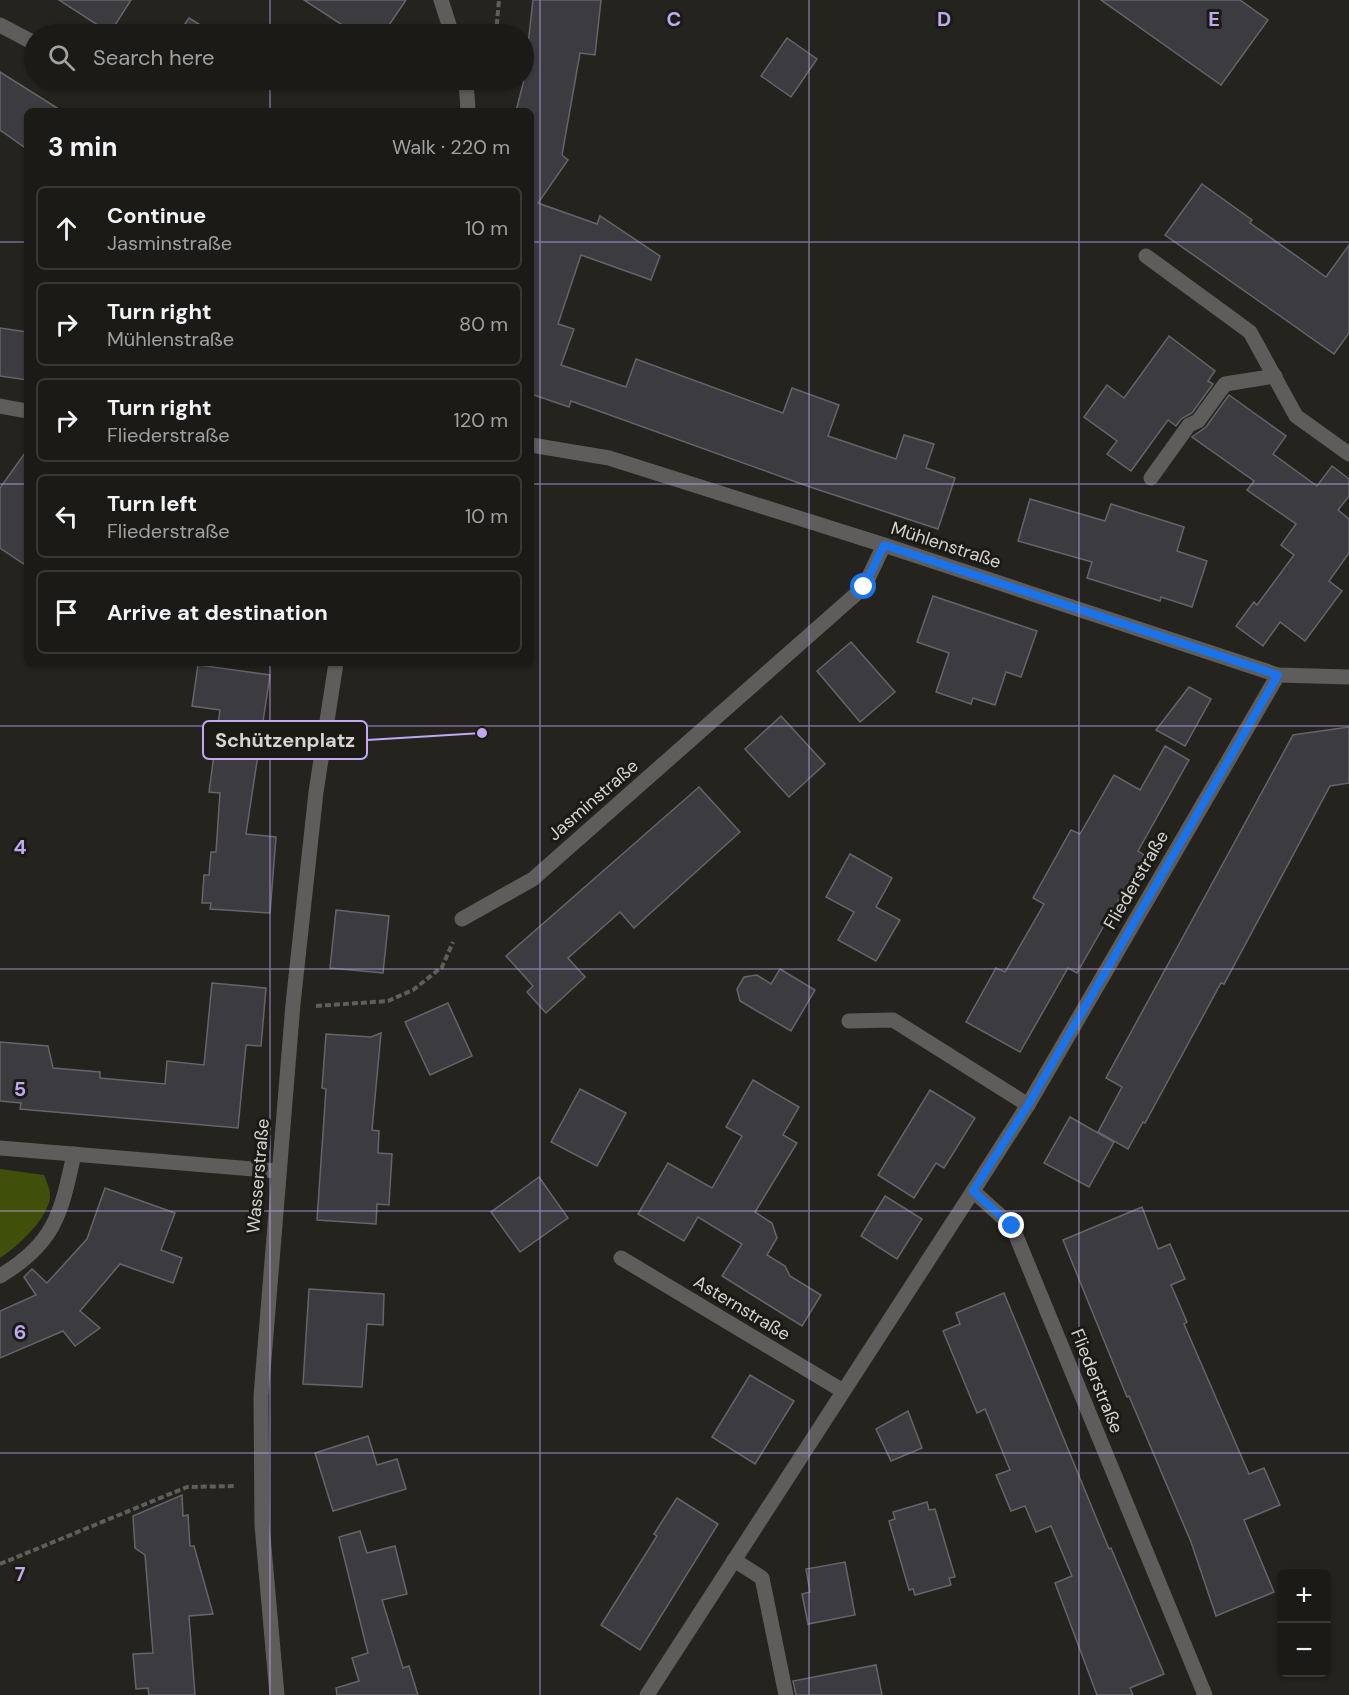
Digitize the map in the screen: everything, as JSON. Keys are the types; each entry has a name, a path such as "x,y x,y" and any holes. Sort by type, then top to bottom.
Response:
{"street":[{"path":"441,0 449,24"},
{"path":"0,25 24,38"},
{"path":"467,90 468,108"},
{"path":"1146,256 1250,332 1296,416 1349,454"},
{"path":"1151,478 1189,425 1198,421 1224,384 1275,376"},
{"path":"0,406 24,410"},
{"name":"Mühlenstraße","path":"534,446 609,458 884,545 1278,675 1349,677"},
{"name":"Jasminstraße","path":"462,919 533,879 864,587 884,545"},
{"name":"Wasserstraße","path":"277,1695 262,1525 261,1396 277,1171 293,1004 316,792 336,666"},
{"name":"Fliederstraße","path":"1205,1695 1012,1226 973,1191 1028,1105 1278,675"},
{"path":"849,1021 893,1020 1028,1105"},
{"path":"0,1148 277,1171"},
{"path":"0,1276 26,1260 52,1230 63,1205 74,1154"},
{"path":"647,1695 973,1191"},
{"name":"Asternstraße","path":"621,1258 843,1391"},
{"path":"735,1560 762,1578 786,1695"}],"path":[{"path":"497,24 500,0"},
{"path":"293,1004 314,1006 388,1001 413,990 442,968 462,919"},
{"path":"0,1564 187,1487 262,1485"}],"green space":[{"path":"0,1169 44,1175 50,1193 49,1202 40,1221 24,1239 0,1258"}],"building":[{"path":"59,0 131,0 116,24 96,24"},
{"path":"304,0 406,0 390,24 341,24"},
{"path":"533,0 601,0 595,55 580,53 562,155 568,160 538,203 597,224 600,216 660,256 651,280 581,255 558,324 574,329 561,365 626,387 636,359 783,413 792,388 839,405 828,436 896,459 904,435 934,444 926,468 955,478 938,529 810,487 571,401 569,407 534,395 534,108 517,108 521,90 534,90 534,24 530,24"},
{"path":"1101,0 1240,0 1268,20 1221,85"},
{"path":"189,18 199,24 185,24"},
{"path":"787,38 817,59 791,97 761,76"},
{"path":"0,72 24,87 24,90 29,90 57,108 24,108 24,147 0,130"},
{"path":"1202,184 1252,220 1250,223 1326,277 1349,245 1349,333 1334,354 1165,235"},
{"path":"0,328 24,332 24,380 0,376"},
{"path":"1169,336 1215,371 1208,381 1213,384 1192,413 1181,419 1176,426 1168,420 1131,471 1107,454 1117,441 1084,417 1107,385 1124,398"},
{"path":"1229,395 1286,436 1273,454 1317,486 1332,466 1349,479 1349,496 1338,510 1349,519 1349,553 1329,581 1342,591 1305,641 1280,622 1263,646 1236,626 1254,602 1257,605 1294,555 1281,545 1296,524 1247,490 1254,481 1192,437 1206,427"},
{"path":"24,454 24,564 0,548 0,488"},
{"path":"1030,499 1105,521 1111,504 1184,527 1177,551 1207,561 1192,607 1161,597 1160,601 1087,578 1092,562 1018,541"},
{"path":"933,596 1037,631 1021,677 1006,672 995,705 973,698 971,704 936,692 949,653 917,642"},
{"path":"851,642 895,692 860,722 817,671"},
{"path":"198,666 270,675 246,834 276,837 270,913 210,909 211,903 202,903 204,875 209,875 211,852 216,852 220,793 209,792 220,710 192,706"},
{"path":"1189,687 1211,699 1185,746 1156,730"},
{"path":"781,716 825,764 789,797 745,749"},
{"path":"1349,727 1349,783 1330,786 1224,984 1221,983 1145,1123 1143,1122 1128,1149 1098,1132 1122,1087 1106,1078 1293,735"},
{"path":"1165,746 1189,760 1138,851 1144,855 1077,973 1068,968 1020,1052 966,1022 996,968 1005,972 1044,904 1033,898 1071,830 1080,834 1114,775 1140,790"},
{"path":"699,787 740,832 634,928 620,912 568,958 585,977 546,1013 527,992 533,986 506,956"},
{"path":"850,854 892,878 876,907 900,920 876,961 838,940 854,912 826,897"},
{"path":"336,910 389,916 383,973 330,968"},
{"path":"780,969 815,990 791,1031 740,1001 737,989 744,977 757,975 771,984"},
{"path":"212,983 266,988 261,1046 246,1045 238,1128 20,1109 21,1103 0,1101 0,1042 48,1046 53,1068 100,1072 100,1078 165,1084 167,1061 204,1065"},
{"path":"448,1003 472,1056 430,1075 405,1022"},
{"path":"381,1033 372,1130 379,1131 378,1153 392,1154 389,1205 377,1204 376,1224 317,1220 326,1089 322,1088 326,1034 371,1037"},
{"path":"753,1080 799,1107 783,1135 797,1143 755,1212 772,1223 777,1238 767,1255 785,1266 790,1276 821,1295 802,1326 722,1276 742,1244 698,1217 684,1241 638,1214 668,1163 712,1188 742,1136 726,1127"},
{"path":"580,1089 626,1113 597,1166 551,1142"},
{"path":"930,1090 975,1118 944,1168 936,1163 914,1198 878,1175"},
{"path":"1070,1117 1114,1142 1089,1187 1044,1163"},
{"path":"539,1177 568,1218 520,1252 491,1212"},
{"path":"105,1188 175,1213 161,1250 182,1258 173,1283 120,1264 80,1311 100,1328 75,1346 63,1331 0,1358 0,1311 36,1295 24,1277 32,1269 47,1283 87,1239"},
{"path":"885,1196 922,1219 897,1259 861,1236"},
{"path":"1142,1207 1158,1249 1170,1244 1185,1279 1171,1285 1187,1322 1184,1324 1249,1474 1264,1468 1280,1505 1244,1520 1274,1592 1216,1616 1191,1542 1129,1396 1127,1397 1063,1240"},
{"path":"309,1289 384,1294 383,1325 367,1324 362,1387 303,1384"},
{"path":"1004,1293 1109,1549 1111,1548 1164,1674 1130,1688 1133,1695 1097,1695 1055,1583 1072,1576 1051,1526 1036,1532 1025,1506 1011,1511 996,1475 1010,1470 985,1409 977,1413 943,1331 960,1324 956,1313"},
{"path":"750,1375 794,1401 755,1464 712,1437"},
{"path":"908,1411 922,1448 891,1461 876,1429"},
{"path":"368,1436 377,1465 397,1459 406,1489 333,1511 315,1453"},
{"path":"182,1495 183,1516 188,1515 190,1546 194,1546 213,1614 189,1616 195,1695 149,1695 148,1688 136,1689 133,1654 153,1653 145,1555 135,1548 133,1516"},
{"path":"677,1498 718,1524 640,1650 601,1625 657,1536 654,1534"},
{"path":"927,1502 929,1510 935,1509 955,1577 949,1578 951,1585 915,1595 913,1589 909,1590 889,1521 895,1519 893,1512"},
{"path":"360,1531 367,1553 395,1546 407,1594 382,1600 403,1668 409,1666 418,1695 337,1695 336,1688 359,1681 352,1658 368,1653 339,1537"},
{"path":"845,1562 855,1615 808,1624 802,1594 810,1592 806,1569"},
{"path":"876,1665 882,1695 796,1695 793,1681"}],"place":[{"name":"Schützenplatz","path":"482,733"}],"route":[{"path":"864,587 884,545 1278,675 1028,1105 973,1191 1012,1226"}]}
